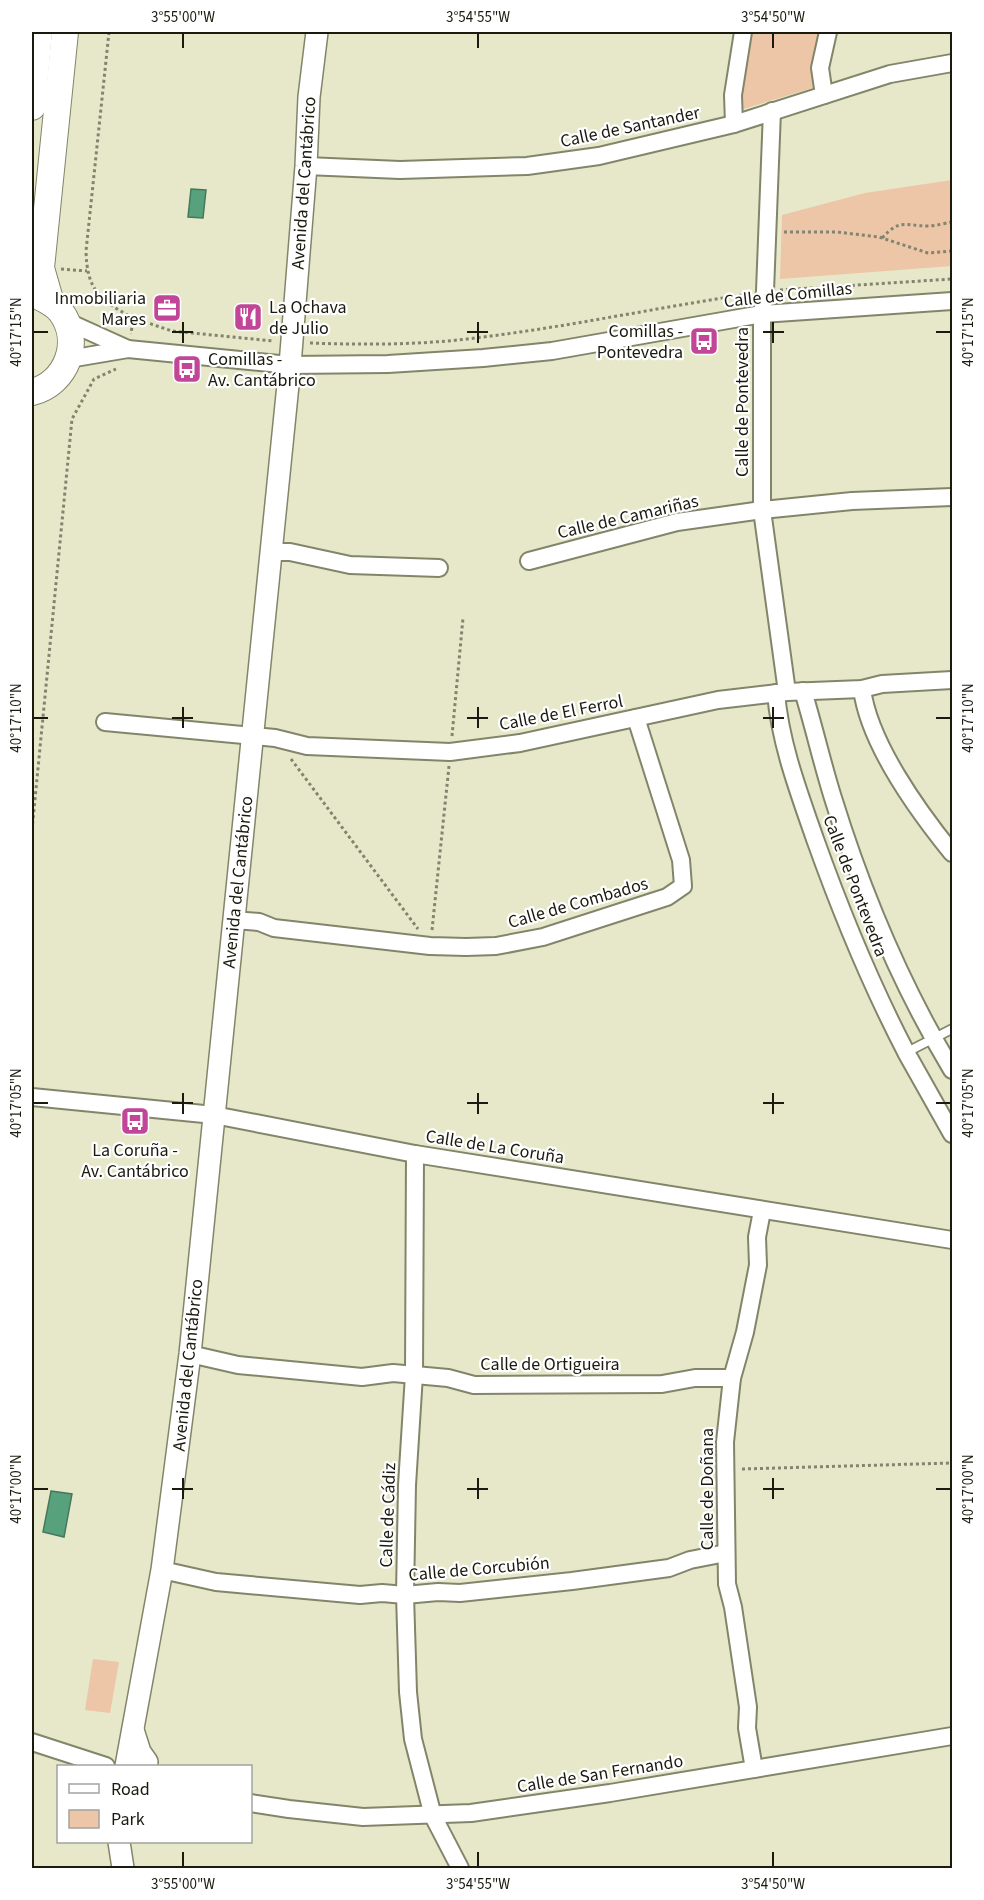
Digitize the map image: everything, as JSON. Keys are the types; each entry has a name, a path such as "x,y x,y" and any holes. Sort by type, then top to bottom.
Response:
{"main road":[{"path":"32,107 39,32"},
{"path":"35,398 59,377 69,359 71,340 50,306 41,268 65,32"}],"street":[{"name":"Avenida del Cantábrico","path":"126,1765 162,1570 190,1354 290,365 306,166 309,97 317,32"},
{"path":"734,124 733,95 743,32"},
{"path":"824,95 820,68 828,32"},
{"name":"Calle de Santander","path":"306,166 400,170 526,166 599,156 734,124 890,74 952,63"},
{"name":"Calle de Pontevedra","path":"772,111 765,291 762,314 762,510 783,693 782,728 801,801 836,897 866,967 907,1052 952,1134"},
{"name":"Calle de Comillas","path":"69,359 128,350 290,365 388,364 552,351 762,314 952,302"},
{"name":"Calle de Comillas","path":"50,306 128,350"},
{"name":"Calle de Camariñas","path":"529,561 677,522 852,501 952,497"},
{"path":"272,552 290,552 350,565 439,568"},
{"name":"Calle de El Ferrol","path":"105,722 275,738 307,746 450,752 520,743 718,700 783,693 862,689 882,684 952,680"},
{"path":"862,689 864,704 891,765 912,800 952,853"},
{"name":"Calle de Pontevedra","path":"783,693 832,796 861,883 892,953 933,1038 952,1070"},
{"name":"Calle de Combados","path":"234,920 259,922 274,928 430,946 496,946 543,937 667,897 683,886 681,860 636,718"},
{"name":"Calle de La Coruña","path":"32,1096 214,1115 415,1154 952,1240"},
{"name":"Calle de Cádiz","path":"415,1154 414,1375 407,1485 405,1595 408,1692 413,1739 433,1815 460,1869"},
{"name":"Calle de Doñana","path":"754,1769 747,1728 748,1707 745,1685 733,1606 727,1584 725,1442 732,1378 745,1332 758,1265 757,1237 762,1211"},
{"name":"Calle de Ortigueira","path":"190,1354 238,1365 362,1377 393,1373 448,1378 474,1385 662,1384 695,1378 732,1378"},
{"name":"Calle de Corcubión","path":"162,1570 216,1582 360,1595 382,1593 405,1595 460,1593 669,1569 690,1560 726,1553"},
{"path":"132,1730 140,1752 149,1764"},
{"name":"Calle de San Fernando","path":"252,1803 363,1817 471,1813 587,1797 952,1736"},
{"path":"32,1742 100,1765"},
{"path":"129,1765 137,1760 149,1764"},
{"path":"119,1843 123,1869"}],"lane":[{"path":"907,1052 952,1029"}],"path":[{"path":"109,32 86,251 87,271 91,285 100,297 116,309 172,331 291,343 386,345 481,338 765,291 952,279"},
{"path":"882,238 894,226 910,224 928,226 952,222"},
{"path":"767,232 837,232 882,238 928,253 952,251"},
{"path":"32,830 72,419 94,379 127,364 134,318"},
{"path":"430,946 463,618"},
{"path":"275,738 430,946"},
{"path":"725,1469 952,1463"}],"green space":[{"path":"748,32 821,32 816,87 740,110 739,91"},
{"path":"952,180 952,266 780,279 782,215 865,193"},
{"path":"93,1659 119,1662 110,1713 85,1710"}],"shaded area":[{"path":"191,189 206,190 203,218 188,217"},
{"path":"51,1491 72,1494 64,1537 43,1532"}],"place":[{"name":"Inmobiliaria Mares","path":"167,308"},
{"name":"La Ochava de Julio","path":"248,317"},
{"name":"Comillas - Pontevedra","path":"704,341"},
{"name":"Comillas - Av. Cantábrico","path":"187,369"},
{"name":"La Coruña - Av. Cantábrico","path":"135,1121"}]}
